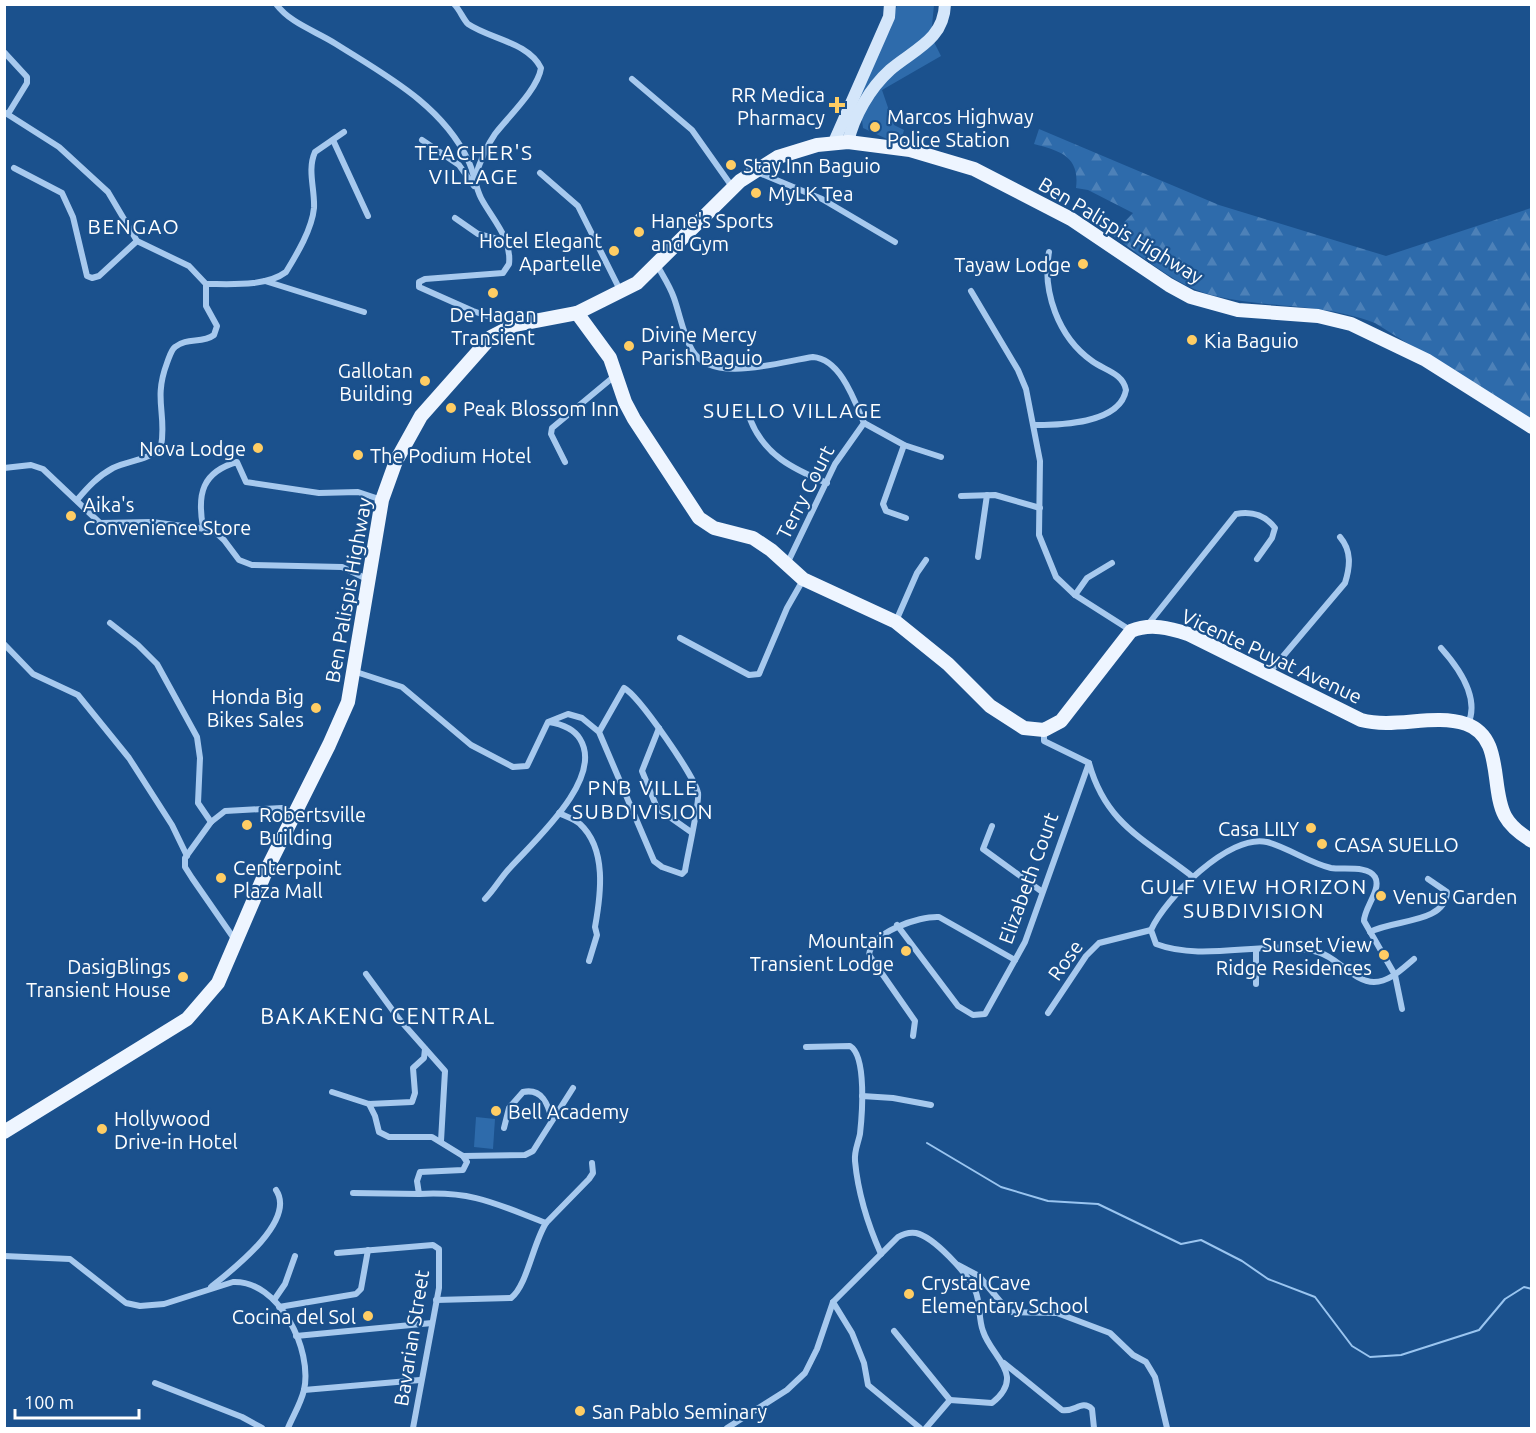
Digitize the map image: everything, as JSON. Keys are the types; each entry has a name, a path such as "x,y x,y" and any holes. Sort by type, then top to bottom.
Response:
{"main road":[{"name":"Ben Palispis Highway","path":"4,1132 188,1019 218,983 294,815 343,714 353,671 382,500 396,460 421,416 487,340 514,324 577,313 622,292 657,265 733,188 753,171 778,157 817,145 841,142 919,152 974,169 1079,224 1169,285 1208,304 1238,310 1333,318 1371,331 1426,360 1532,427"},
{"path":"577,313 605,350 634,419 699,518 714,528 753,538 803,579 896,622 948,664 1003,716 1024,728 1044,730 1054,726 1070,711 1131,631"},
{"name":"Vicente Puyat Avenue","path":"1131,631 1146,627 1188,634 1361,720 1388,724 1443,720 1468,725"},
{"path":"1468,725 1481,734 1488,744 1498,798 1506,819 1532,841"}],"street":[{"path":"276,4 289,19 321,34 430,109 441,120 468,159 476,189"},
{"path":"454,4 469,24 521,50 536,60 541,68 517,111 495,134 474,178"},
{"path":"841,142 889,16 890,4"},
{"path":"841,142 872,91 889,70 928,42 941,24 945,4"},
{"path":"4,52 27,77 27,84 6,113 59,147 108,192 137,242 189,266 206,284 206,306 217,326 214,335 206,341 186,341 174,347 170,354 158,388 161,447 145,458 112,469 94,480 77,500"},
{"path":"632,79 692,130 733,188"},
{"path":"206,284 280,277 292,263 314,209 311,186 313,157 318,149 344,132"},
{"path":"333,140 368,216"},
{"path":"422,140 459,165 476,189 506,242 509,264 503,273 425,279 418,284 424,290 473,311 514,324"},
{"path":"14,168 62,193 74,217 87,276 99,276 137,242"},
{"path":"753,171 822,199 895,242"},
{"path":"540,173 578,206 622,292"},
{"path":"455,218 478,234 506,242"},
{"path":"1034,425 1052,425 1096,418 1118,406 1126,390 1122,380 1089,359 1062,326 1052,305 1046,282 1049,252"},
{"path":"657,265 674,298 691,348 700,360 721,368 738,369 813,357 824,359 837,370 860,410 864,423 904,445 941,457"},
{"path":"264,280 364,312"},
{"path":"971,291 1026,389 1034,425 1040,475 1039,534 1056,577 1075,595 1131,631"},
{"path":"565,462 552,434 552,428 617,374"},
{"path":"750,419 768,450 790,466 827,483"},
{"name":"Terry Court","path":"787,565 835,464 864,423"},
{"path":"904,445 883,507 886,511 906,518"},
{"path":"202,527 200,504 205,485 220,467 237,462 246,482 319,493 358,492 382,500"},
{"path":"4,468 31,465 43,469 100,523 152,522 173,526 202,527 219,534 239,560 252,565 342,567 367,579"},
{"path":"978,557 987,495"},
{"path":"962,496 1003,497 1040,508"},
{"path":"1146,627 1236,514 1256,514 1268,519 1275,528 1272,538 1257,559"},
{"path":"1268,674 1345,583 1350,565 1345,542 1340,537"},
{"path":"896,622 917,573 926,560"},
{"path":"1075,595 1088,578 1112,563"},
{"path":"680,639 749,675 759,674 787,608 803,579"},
{"path":"110,623 138,645 157,664 197,737 201,758 198,803 211,822"},
{"path":"4,644 33,674 78,695 129,758 172,825 187,856"},
{"path":"1441,648 1456,667 1472,703 1472,716 1468,725"},
{"path":"353,671 402,687 471,744 513,767 527,766 548,722 568,714 582,718 599,732 654,861 662,867 682,874 685,871 698,794 659,728 632,693 624,688 599,732"},
{"path":"485,899 559,813 577,785 587,760 578,735 568,728 548,722"},
{"path":"659,728 642,771 657,808 691,832"},
{"path":"1044,730 1044,741 1050,746 1089,763 1097,791 1117,819 1193,877"},
{"name":"Elizabeth Court","path":"897,925 939,917 1015,960 1025,942 1041,891 1089,763"},
{"path":"237,941 185,867 187,856 211,822 225,811 282,808 294,815"},
{"path":"559,813 579,823 591,839 600,862 595,927 597,935 589,961"},
{"path":"992,826 983,849 1041,891"},
{"path":"1402,1009 1395,975 1370,933 1364,915 1376,888 1376,879 1371,873 1331,868 1260,841 1240,845 1225,852 1193,877 1151,930 1153,941 1168,948 1318,952 1369,981 1379,981 1395,975 1414,959"},
{"path":"1370,933 1387,924 1425,917 1439,910 1446,901 1447,892 1428,879"},
{"path":"913,1036 915,1020 869,951 871,946 897,925 958,1006 973,1015 985,1014 1015,960"},
{"name":"Rose","path":"1048,1013 1086,956 1099,943 1151,930"},
{"path":"1256,950 1256,984"},
{"path":"366,974 442,1066 447,1077 441,1141"},
{"path":"806,1047 844,1045 854,1048 857,1054 862,1096 855,1160 864,1209 881,1254"},
{"path":"333,1092 369,1104 412,1102 415,1092 413,1068 425,1056 425,1048"},
{"path":"463,1156 529,1154 573,1088"},
{"path":"504,1128 515,1099 519,1094 528,1091 540,1095 552,1120"},
{"path":"862,1096 893,1098 931,1106"},
{"path":"369,1104 381,1135 432,1137 463,1156 467,1162 463,1170 420,1172 417,1181 419,1194"},
{"path":"436,1300 511,1298 521,1287 530,1254 546,1223 589,1179 593,1173 592,1163"},
{"path":"207,1290 243,1262 264,1238 280,1205 276,1190"},
{"path":"353,1193 449,1192 473,1195 546,1223"},
{"path":"727,1428 787,1390 805,1373 818,1349 833,1302 898,1237 916,1233 940,1248 957,1264 975,1288 981,1324 988,1344 1005,1363 1062,1410 1068,1411 1082,1404 1088,1405 1092,1409 1094,1428"},
{"name":"Bavarian Street","path":"337,1253 436,1246 441,1255 436,1300 413,1428"},
{"path":"279,1307 356,1294 361,1290 368,1251"},
{"path":"274,1300 285,1284 295,1256"},
{"path":"4,1257 70,1259 132,1305 164,1304 243,1281 263,1290 279,1307 296,1336 304,1358 304,1390 288,1428"},
{"path":"957,1264 979,1276 1009,1312 1058,1313 1110,1334 1133,1355 1146,1362 1155,1377 1167,1428"},
{"path":"833,1302 852,1333 864,1363 868,1385 920,1428"},
{"path":"296,1336 432,1323"},
{"path":"894,1331 950,1400 992,1403 1005,1386 1005,1363"},
{"path":"304,1390 420,1380"},
{"path":"155,1383 262,1428"},
{"path":"926,1428 950,1400"}],"green space":[{"path":"897,5 934,5 931,36 941,56 882,90 894,125 904,130 900,145 863,128 862,120 854,119 852,103 891,28"},
{"path":"1039,129 1219,205 1386,256 1531,208 1531,421 1375,323 1334,312 1215,296 1174,279 1112,235 1133,213 1088,190 1076,188 1075,169 1071,162 1052,149 1034,144"},
{"path":"476,1117 495,1119 493,1149 474,1147"}],"waterway":[{"path":"927,1143 1001,1187 1048,1201 1098,1204 1181,1244 1201,1240 1242,1261 1268,1279 1315,1297 1352,1346 1370,1357 1401,1355 1479,1330 1505,1299 1524,1287 1532,1289"}],"place":[{"name":"RR Medica Pharmacy","path":"837,105"},
{"name":"Marcos Highway Police Station","path":"875,127"},
{"name":"Stay.Inn Baguio","path":"731,165"},
{"name":"MyLK Tea","path":"756,193"},
{"name":"Hane's Sports and Gym","path":"639,232"},
{"name":"Hotel Elegant Apartelle","path":"614,251"},
{"name":"Tayaw Lodge","path":"1083,264"},
{"name":"De Hagan Transient","path":"493,293"},
{"name":"Kia Baguio","path":"1192,340"},
{"name":"Divine Mercy Parish Baguio","path":"629,346"},
{"name":"Gallotan Building","path":"425,381"},
{"name":"Peak Blossom Inn","path":"451,408"},
{"name":"Nova Lodge","path":"258,448"},
{"name":"The Podium Hotel","path":"358,455"},
{"name":"Aika's Convenience Store","path":"71,516"},
{"name":"Honda Big Bikes Sales","path":"316,708"},
{"name":"Robertsville Building","path":"247,825"},
{"name":"Casa LILY","path":"1311,828"},
{"name":"CASA SUELLO","path":"1322,844"},
{"name":"Centerpoint Plaza Mall","path":"221,878"},
{"name":"Venus Garden","path":"1381,896"},
{"name":"Mountain Transient Lodge","path":"906,951"},
{"name":"Sunset View Ridge Residences","path":"1384,955"},
{"name":"DasigBlings Transient House","path":"183,977"},
{"name":"Bell Academy","path":"496,1111"},
{"name":"Hollywood Drive-in Hotel","path":"102,1129"},
{"name":"Crystal Cave Elementary School","path":"909,1294"},
{"name":"Cocina del Sol","path":"368,1316"},
{"name":"San Pablo Seminary","path":"580,1411"}],"district":[{"name":"TEACHER'S VILLAGE","path":"474,164"},
{"name":"BENGAO","path":"134,226"},
{"name":"SUELLO VILLAGE","path":"793,410"},
{"name":"PNB VILLE SUBDIVISION","path":"643,799"},
{"name":"GULF VIEW HORIZON SUBDIVISION","path":"1254,898"},
{"name":"BAKAKENG CENTRAL","path":"378,1015"}]}
